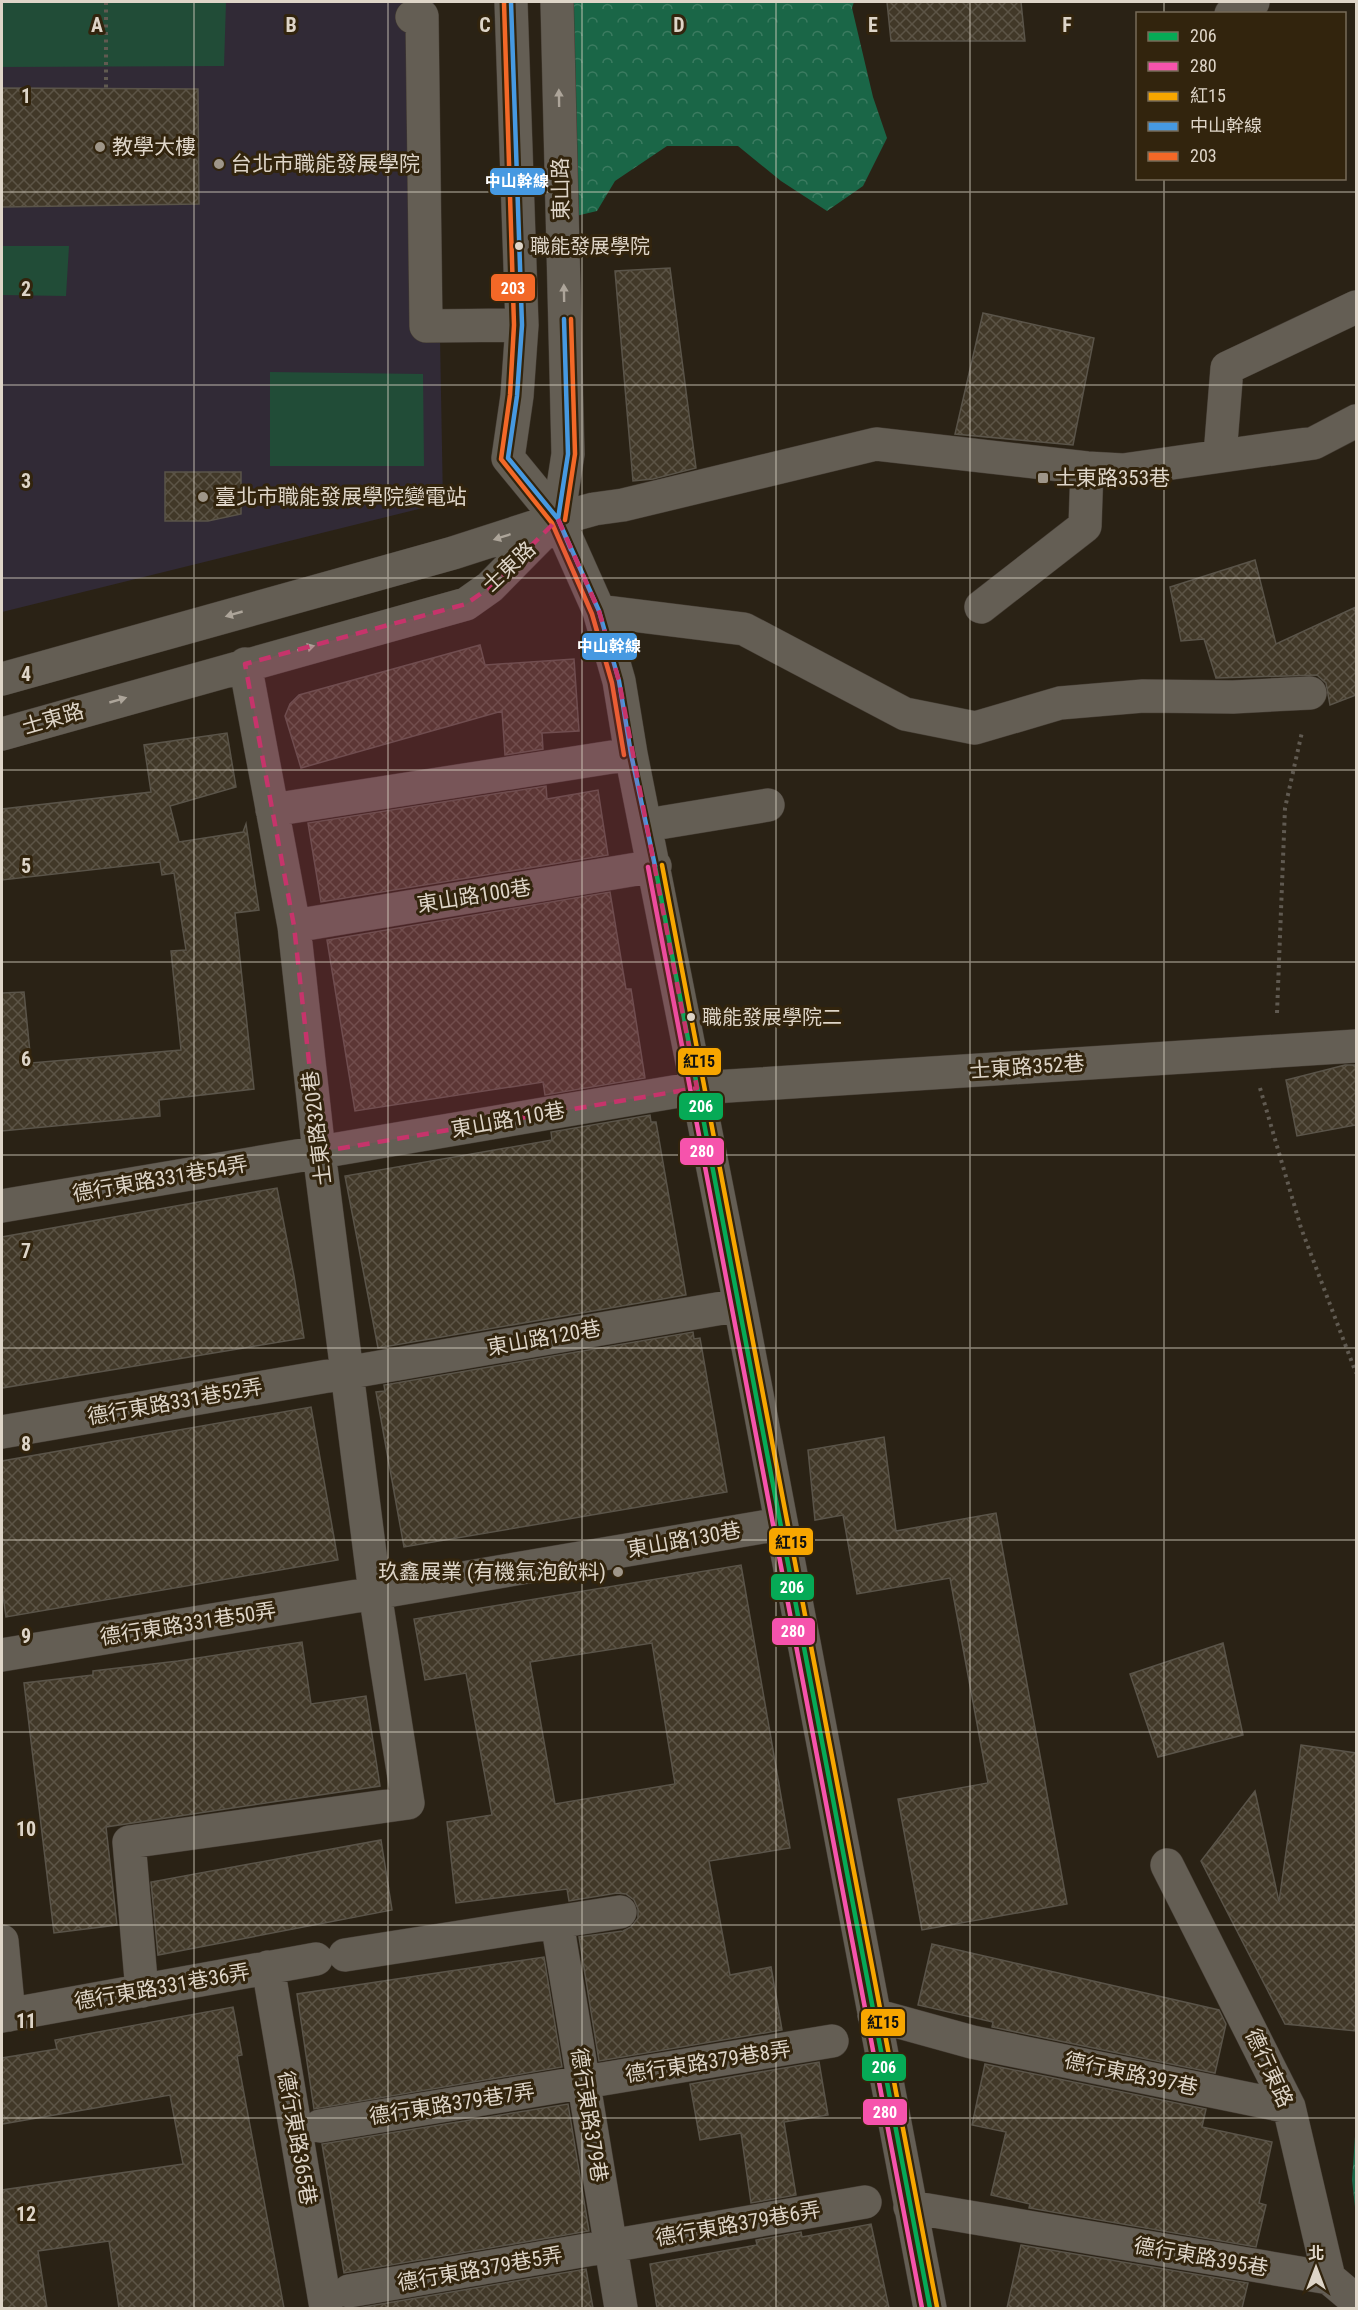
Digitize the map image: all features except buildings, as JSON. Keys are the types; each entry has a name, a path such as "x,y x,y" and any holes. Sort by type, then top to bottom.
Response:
{"street":[{"name":"東山路","path":"511,2 522,325 517,396 508,458 558,519 599,611 619,681 631,754 647,825 740,1305 930,2308"},
{"name":"東山路","path":"557,2 568,454 558,519"},
{"path":"1235,12 1253,2"},
{"path":"412,17 422,16 426,326 522,325"},
{"path":"1220,455 1227,368 1356,307"},
{"path":"558,519 876,444 1123,470 1314,443 1356,421"},
{"path":"981,607 1085,526 1087,468"},
{"name":"士東路","path":"2,734 245,664 466,604 490,587 558,519"},
{"name":"士東路","path":"2,679 453,553 558,519"},
{"path":"599,611 744,629 905,714 975,728 1060,703 1143,696 1233,697 1310,693"},
{"name":"士東路320巷","path":"142,1991 129,1842 408,1803 375,1593 319,1152 294,926 245,664"},
{"path":"272,810 631,754"},
{"path":"647,825 768,805"},
{"name":"東山路100巷","path":"294,926 655,866"},
{"name":"士東路352巷","path":"697,1088 1356,1046"},
{"name":"東山路110巷","path":"319,1152 697,1088"},
{"name":"德行東路331巷54弄","path":"2,1206 319,1152"},
{"name":"東山路120巷","path":"348,1372 740,1305"},
{"name":"德行東路331巷52弄","path":"2,1432 348,1372"},
{"name":"東山路130巷","path":"375,1593 780,1524"},
{"name":"德行東路331巷50弄","path":"2,1655 375,1593"},
{"name":"德行東路","path":"1167,1865 1289,2107 1329,2278"},
{"path":"557,1922 621,1912"},
{"name":"德行東路331巷36弄","path":"5,2015 268,1967 557,1922"},
{"name":"德行東路379巷","path":"557,1922 621,2308"},
{"path":"2,1941 5,2015"},
{"name":"德行東路365巷","path":"268,1967 337,2300"},
{"name":"德行東路397巷","path":"874,2015 972,2042 1289,2107"},
{"name":"德行東路379巷8弄","path":"583,2082 832,2041"},
{"name":"德行東路379巷7弄","path":"320,2126 583,2082"},
{"name":"德行東路379巷6弄","path":"610,2246 865,2202"},
{"name":"德行東路395巷","path":"910,2207 1329,2278"},
{"name":"德行東路379巷5弄","path":"337,2300 610,2246"},
{"path":"1329,2278 1354,2299 1355,2308"}],"path":[{"path":"106,2 106,88"}],"highlighted area":[{"path":"558,519 599,611 619,681 697,1088 319,1152 294,926 245,664 466,604 490,587"}],"shaded area":[{"name":"台北市職能發展學院","path":"2,2 434,2 443,503 2,612"}],"green space":[{"path":"2,2 226,2 224,66 2,67"},
{"path":"572,2 854,2 852,8 873,97 887,138 863,186 827,211 781,181 738,146 667,146 615,181 597,211 576,216"},
{"path":"2,246 69,246 66,296 2,295"},
{"path":"270,372 423,374 424,466 270,466"},
{"path":"1356,2122 1356,2216 1352,2180"}],"transit line":[{"name":"203","path":"504,2 514,325 510,395 501,459 552,523 592,614 612,683 624,755"},
{"name":"中山幹線","path":"511,2 522,325 517,396 508,458 558,519 599,611 619,681 631,754 655,866"},
{"name":"中山幹線","path":"564,319 568,454 558,519 571,550"},
{"name":"203","path":"565,520 575,454 571,319"},
{"name":"紅15","path":"662,865 937,2307"},
{"name":"206","path":"655,866 930,2308"},
{"name":"280","path":"648,867 922,2308"}],"place":[{"name":"教學大樓","path":"100,147"},
{"name":"台北市職能發展學院","path":"219,164"},
{"name":"職能發展學院","path":"519,246"},
{"name":"士東路353巷","path":"1043,478"},
{"name":"臺北市職能發展學院變電站","path":"203,497"},
{"name":"職能發展學院二","path":"691,1017"},
{"name":"玖鑫展業 (有機氣泡飲料)","path":"618,1572"}]}
